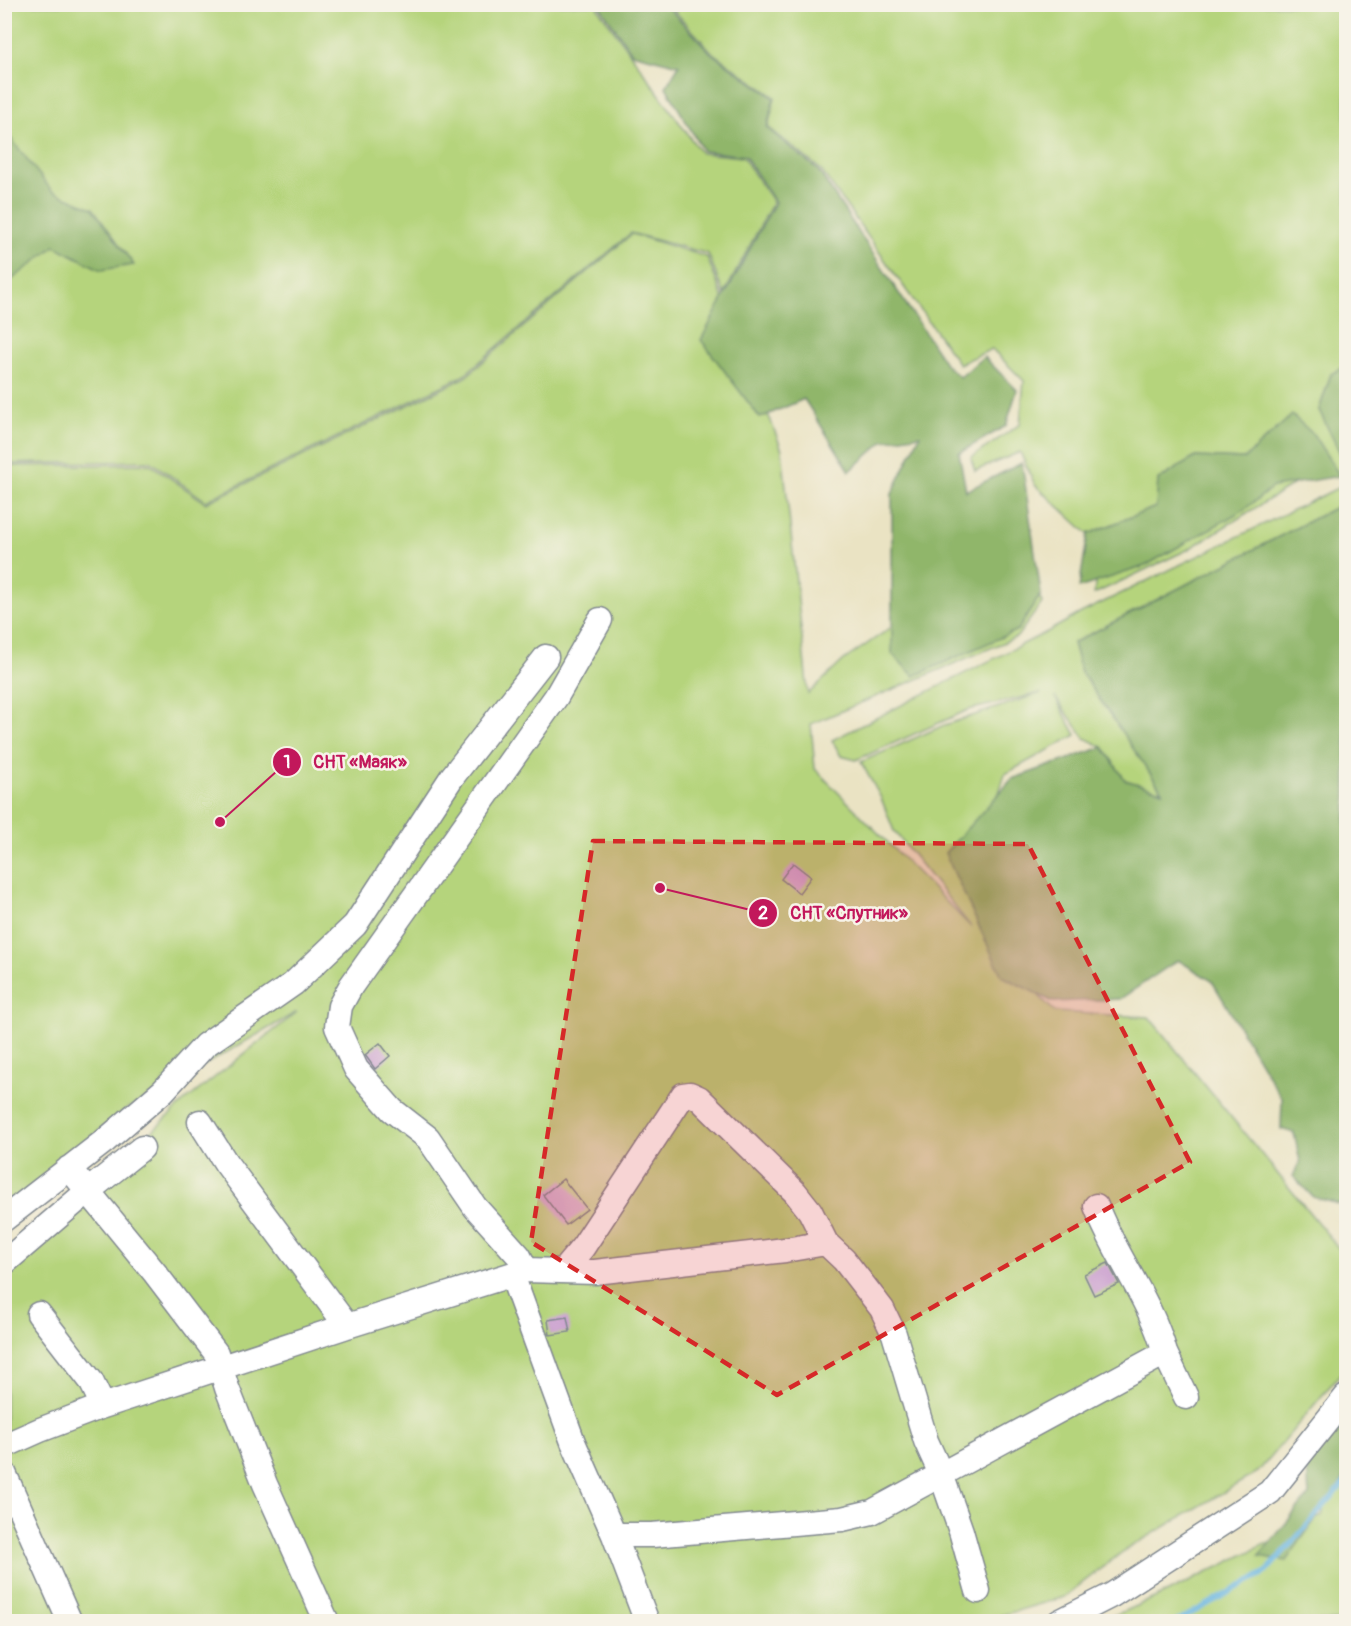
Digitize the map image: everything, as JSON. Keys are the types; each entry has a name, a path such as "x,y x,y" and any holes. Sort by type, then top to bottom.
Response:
{"street":[{"path":"600,620 555,697 351,986 340,1006 337,1027 357,1069 392,1110 428,1138 475,1207 519,1256 519,1273 573,1442 614,1534 647,1622"},
{"path":"4,1219 163,1090 205,1045 293,984 355,925 452,777 546,657"},
{"path":"563,1271 583,1247 683,1095 690,1094 699,1098 795,1192 810,1211 826,1243 844,1260 882,1309 894,1334 926,1441 941,1474 961,1531 978,1591"},
{"path":"200,1122 226,1162 346,1326"},
{"path":"4,1263 142,1148"},
{"path":"69,1168 216,1353 227,1388 265,1484 327,1622"},
{"path":"1096,1206 1101,1221 1137,1287 1186,1397"},
{"path":"4,1446 103,1406 346,1326 519,1273 595,1272 764,1253 826,1243"},
{"path":"39,1314 91,1381 103,1406"},
{"path":"614,1534 652,1535 851,1517 872,1512 1165,1353"},
{"path":"1059,1622 1112,1595 1270,1492 1347,1397"},
{"path":"4,1473 70,1622"}],"highlighted area":[{"path":"593,841 1028,844 1190,1162 777,1395 531,1242"}],"green space":[{"path":"4,5 596,5 701,153 743,157 773,202 724,294 708,254 631,233 463,376 206,501 150,461 5,464"},
{"path":"599,5 666,5 711,53 774,98 767,128 818,170 946,365 960,377 984,357 1017,390 1006,426 959,453 966,491 1022,463 1041,594 1018,630 914,676 892,654 892,494 920,435 884,441 850,471 804,399 760,418 701,340 775,202 745,156 703,151 666,87 679,65 632,53"},
{"path":"669,5 1346,5 1346,366 1331,374 1319,410 1346,465 1346,484 1291,417 1244,459 1195,457 1156,507 1088,534 1035,485 1020,452 975,471 971,458 1020,424 1024,381 992,349 959,364 820,169 768,127 775,97 713,53"},
{"path":"5,131 52,191 93,208 134,265 101,270 55,246 5,285"},
{"path":"632,234 707,257 782,450 808,694 844,660 918,609 1023,554 1042,603 1017,637 811,724 815,769 971,927 894,831 881,798 861,762 942,726 1041,693 968,710 856,760 841,756 832,740 1081,613 1346,484 1346,502 1073,643 1081,672 1163,792 1125,780 1103,747 1085,738 1055,697 1076,735 1005,774 987,831 985,941 1055,1012 1149,1017 1346,1257 1346,1367 1258,1472 1125,1550 1064,1597 982,1621 5,1621 5,1267 185,1101 297,1012 122,1112 5,1208 4,466 150,464 206,503 464,378"},
{"path":"1346,366 1346,465 1319,410 1331,374"},
{"path":"1292,415 1313,434 1340,476 1273,487 1245,509 1145,566 1079,588 1088,534 1156,507 1158,480 1195,457 1244,459"},
{"path":"1317,470 1187,550 1094,594 1099,550"},
{"path":"1346,502 1346,1206 1313,1197 1293,1176 1300,1161 1294,1133 1281,1129 1282,1099 1212,981 1178,960 1120,999 1053,1002 1002,976 945,853 1012,779 1103,747 1125,780 1162,791 1081,672 1073,643"},
{"path":"1346,1402 1346,1476 1286,1561 1259,1556 1309,1495 1305,1441"},
{"path":"1346,1438 1346,1621 1099,1622 1168,1592 1322,1516 1339,1441"}],"building":[{"path":"793,863 811,877 799,893 781,879"},
{"path":"380,1043 390,1056 375,1069 365,1055"},
{"path":"563,1179 587,1209 566,1225 543,1195"},
{"path":"1108,1263 1119,1284 1094,1295 1084,1274"},
{"path":"567,1317 570,1332 550,1335 548,1320"}],"waterway":[{"path":"1176,1622 1266,1572 1346,1481"}],"place":[{"name":"СНТ «Маяк»","path":"220,822"},
{"name":"СНТ «Спутник»","path":"660,888"}]}
